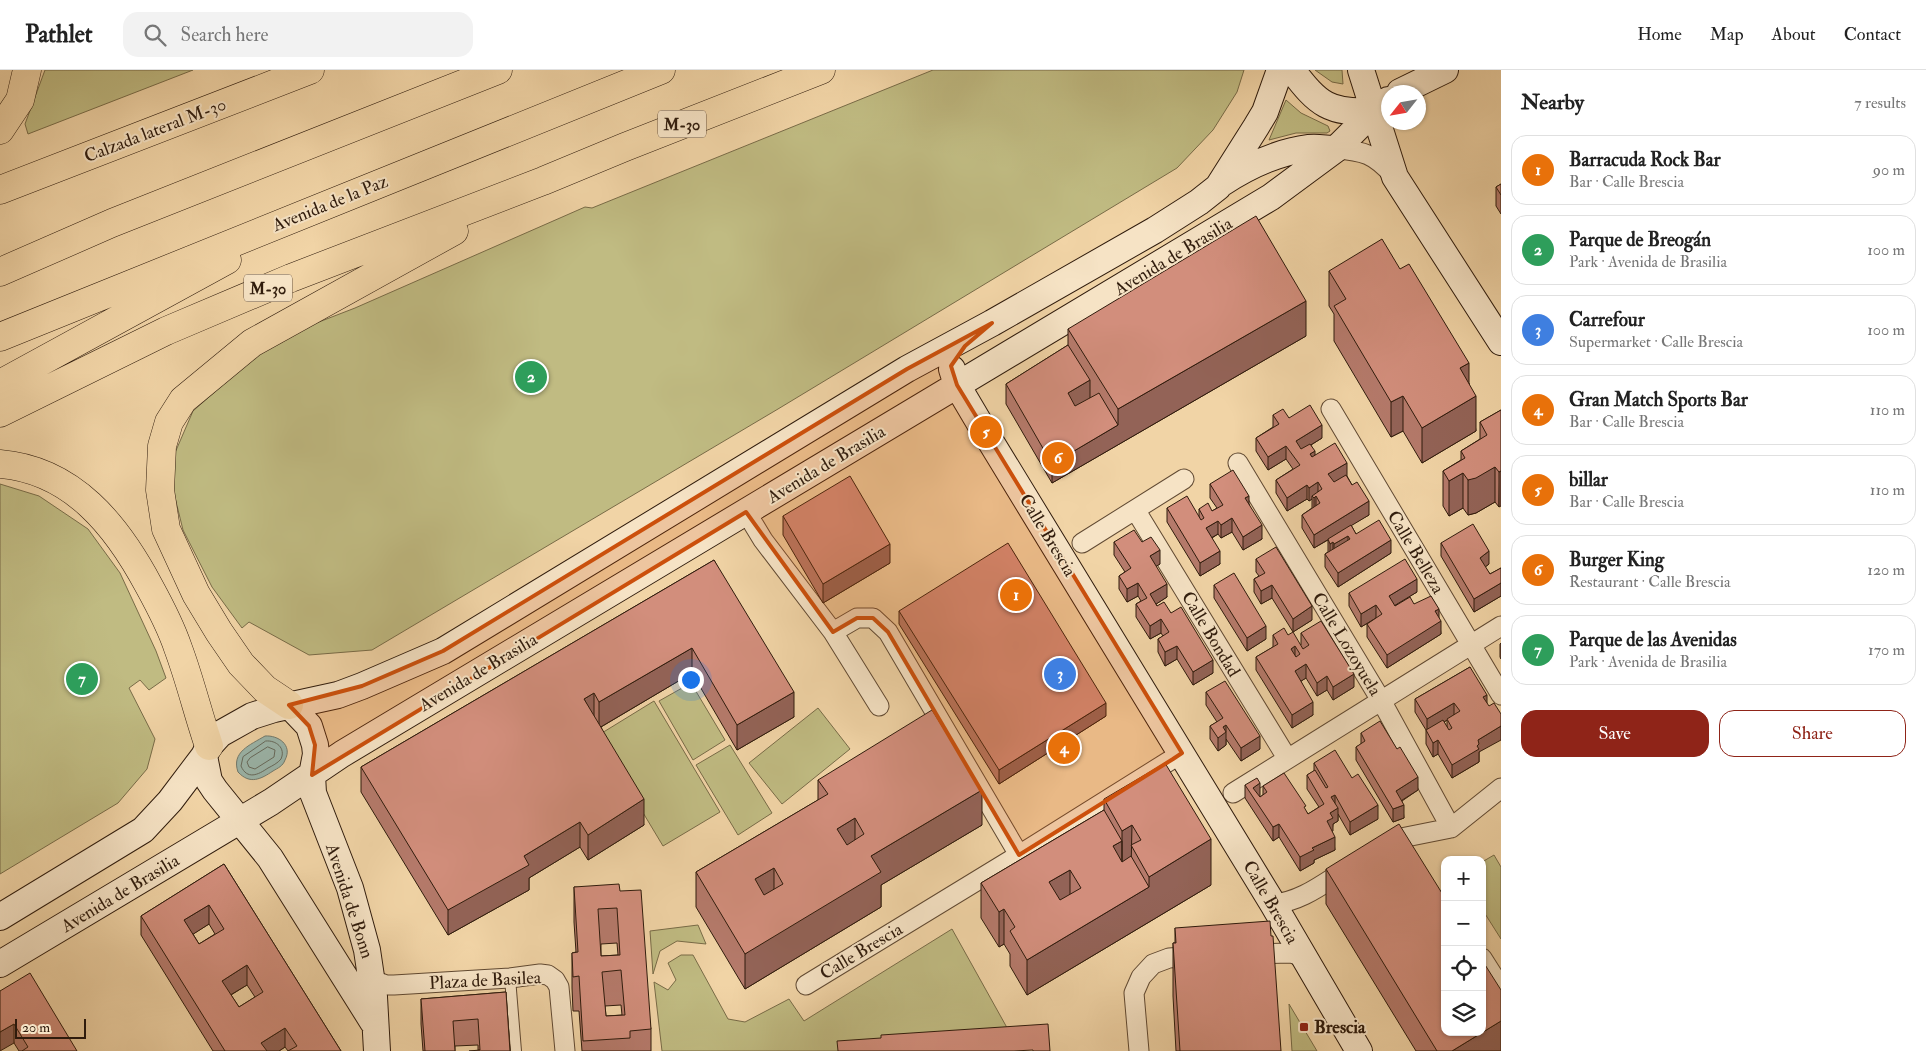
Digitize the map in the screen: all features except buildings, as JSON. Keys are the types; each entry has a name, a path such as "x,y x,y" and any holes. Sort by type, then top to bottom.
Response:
{"highway":[{"path":"0,130 20,100 27,70"},
{"name":"Calzada lateral M-30","path":"0,190 310,70"},
{"path":"0,272 112,223 498,70"},
{"name":"Avenida de la Paz","path":"0,337 315,208 661,70"},
{"name":"M-30","path":"0,413 166,331 291,278 543,181 624,147 821,70"},
{"path":"289,705 265,689 241,664 203,607 166,529 160,490 162,446 169,422 183,400 252,343 543,181"},
{"path":"0,384 189,282 315,208"},
{"path":"0,464 36,471 60,482 81,496 103,516 136,563 162,610 178,647 206,751"}],"street":[{"name":"Avenida de Brasilia","path":"289,705 330,697 362,686 444,651 907,369 992,323 1199,202 1218,186 1265,112 1280,70"},
{"path":"1292,70 1311,94 1333,108 1360,112 1381,105 1361,70"},
{"path":"1414,85 1445,70"},
{"name":"Avenida de Brasilia","path":"312,775 358,744 1271,197 1336,149 1381,105"},
{"path":"1386,130 1395,177"},
{"path":"1218,186 1250,167 1273,158 1310,148 1355,150 1379,160 1395,177 1501,342"},
{"name":"Calle Brescia","path":"992,323 965,346 955,358 952,366 957,385 1182,753 1359,1051"},
{"name":"Calle Belleza","path":"1331,409 1501,695"},
{"name":"Calle Lozoyuela","path":"1238,464 1382,702 1451,828"},
{"path":"1082,543 1184,479"},
{"name":"Calle Bondad","path":"1136,510 1287,758"},
{"path":"746,512 763,540 833,632 878,706"},
{"path":"833,632 856,618 873,618 888,632 1019,855"},
{"path":"1232,793 1382,702 1501,626"},
{"path":"0,917 143,830 170,801 206,751 220,734 252,716 289,705 309,726 316,754 312,775 240,820 209,780 206,751"},
{"name":"Calle Brescia","path":"806,985 1182,753"},
{"name":"Avenida de Bonn","path":"312,775 318,808 350,888 367,950 372,980 376,1040"},
{"path":"1273,904 1286,903 1298,899 1396,840 1451,828 1501,788"},
{"name":"Avenida de Brasilia","path":"0,964 240,820"},
{"name":"Avenida de Bonn","path":"240,820 270,858 363,1004 376,1040"},
{"path":"1403,838 1418,856"},
{"path":"1236,955 1291,953 1302,956"},
{"path":"1139,1051 1134,993 1141,977 1153,964 1169,958 1217,956"},
{"path":"1486,964 1501,988"},
{"name":"Plaza de Basilea","path":"372,980 386,985 394,985 510,978 540,974 548,976 555,980 559,987 565,1051"}],"lane":[{"path":"510,978 516,1051"}],"highlighted area":[{"path":"992,323 965,346 951,366 957,385 983,429 1182,753 1173,759 1019,855 888,632 873,618 857,618 833,632 746,512 312,775 315,745 309,726 289,705 362,686 443,651 907,369"}],"shaded area":[{"path":"45,70 193,70 28,134 25,124"},
{"path":"933,70 1244,70 1237,92 1213,130 1177,168 778,409 372,650 309,655 249,622 242,628 212,587 183,530 168,469 193,411 275,339 355,308 585,207 592,208"},
{"path":"1315,70 1342,70 1343,84 1332,82"},
{"path":"1286,100 1301,113 1328,126 1330,131 1327,133 1296,133 1269,140"},
{"path":"0,484 39,496 88,529 120,573 156,651 166,678 149,690 140,680 129,688 155,739 147,769 118,803 0,874"},
{"path":"691,683 725,740 693,760 659,701"},
{"path":"654,701 720,812 663,846 597,736"},
{"path":"818,708 850,749 782,804 749,763"},
{"path":"730,745 772,813 738,835 696,765"},
{"path":"1494,855 1501,867 1501,939 1486,915 1486,860"},
{"path":"698,925 706,944 677,941 660,951 653,974 650,931"},
{"path":"952,929 1020,1051 662,1051 654,982 668,990 676,980 668,963 681,955 693,955 728,1019 745,1022 789,999 804,1021"},
{"path":"1289,1004 1317,1051 1292,1051"}],"water":[{"path":"265,736 275,737 283,742 286,746 287,755 280,767 264,776 251,780 238,772 237,759 243,750"}],"place":[{"name":"Parque de Breogán","path":"531,377"},
{"name":"billar","path":"986,432"},
{"name":"Burger King","path":"1058,458"},
{"name":"Barracuda Rock Bar","path":"1016,595"},
{"name":"Carrefour","path":"1060,674"},
{"name":"Parque de las Avenidas","path":"82,679"},
{"name":"Gran Match Sports Bar","path":"1064,748"},
{"name":"Brescia","path":"1304,1027"}]}
